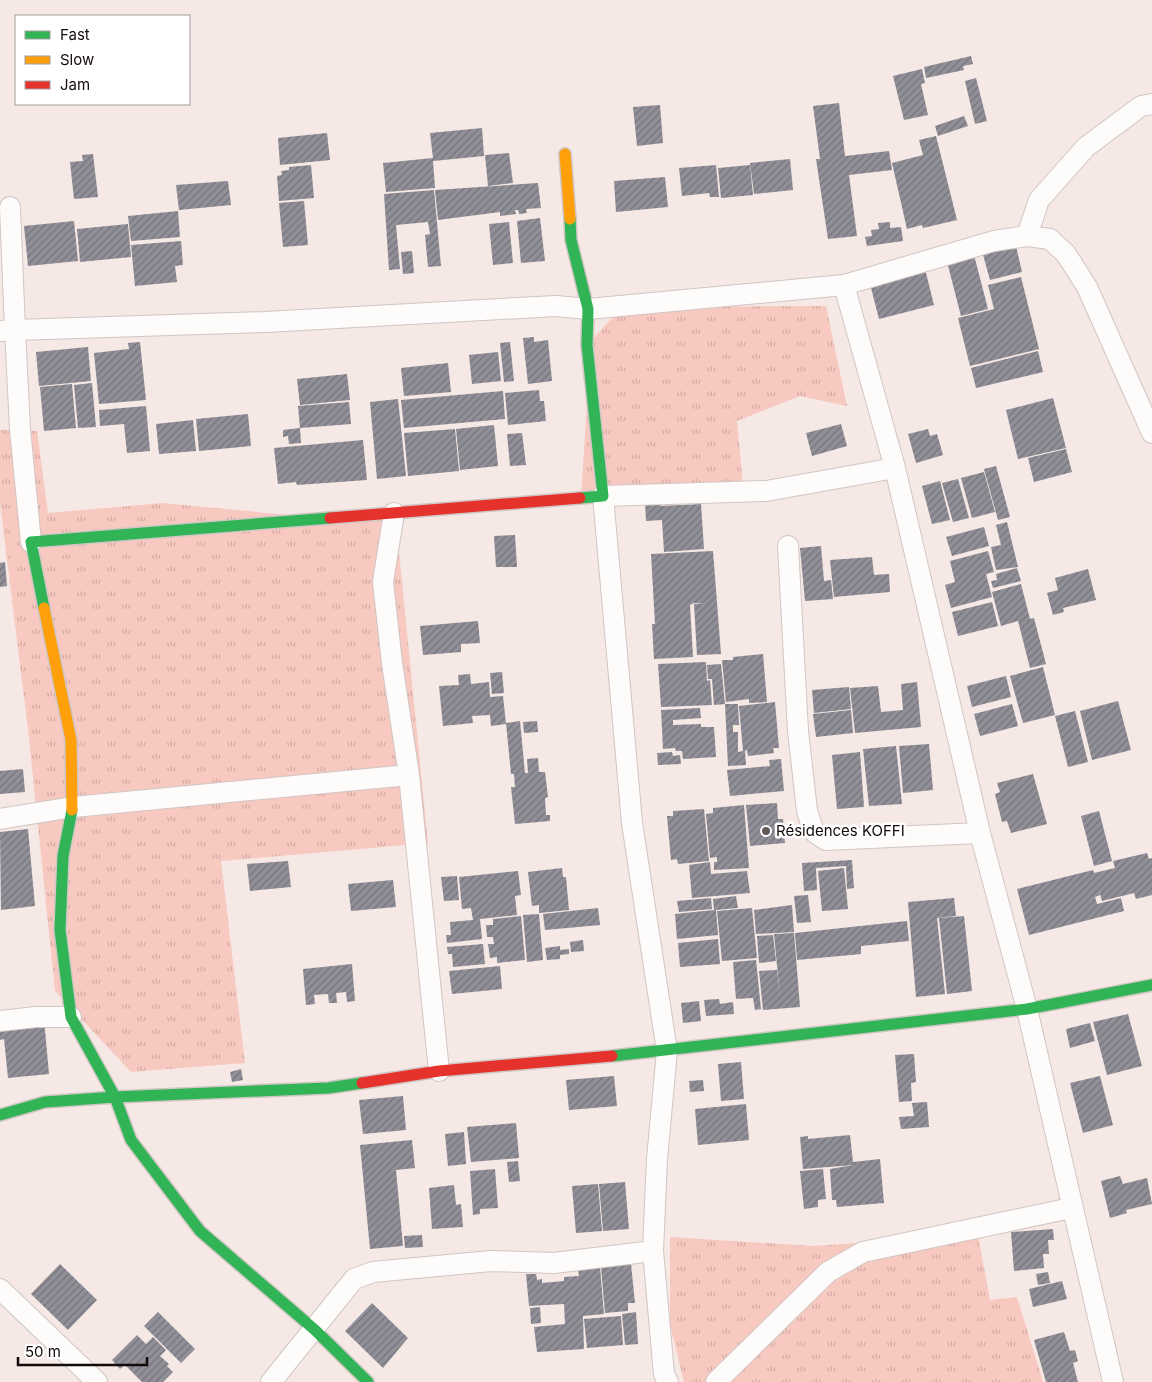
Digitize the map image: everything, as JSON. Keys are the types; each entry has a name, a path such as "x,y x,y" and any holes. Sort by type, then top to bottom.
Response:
{"street":[{"path":"1026,236 1039,200 1086,146 1141,106 1152,104"},
{"path":"565,154 571,240 588,309 587,345 603,496 632,824 667,1051 657,1159 653,1251 664,1374 668,1382"},
{"path":"10,206 7,330 20,428 31,542 71,740 73,807 63,856 60,930 71,1016 115,1097 132,1140 200,1231 315,1330 368,1382"},
{"path":"7,330 265,322 556,306 588,309 844,285 994,241 1026,236 1050,239 1066,254 1087,287 1152,433"},
{"path":"844,285 895,468 980,833 1028,1009 1071,1208 1113,1382"},
{"path":"31,542 603,496 766,491 895,468"},
{"path":"394,513 383,582 392,663 409,775 440,1071"},
{"path":"788,546 798,731 806,810 814,832 826,840 980,833"},
{"path":"0,819 73,807 409,775"},
{"path":"0,1115 45,1102 115,1097 328,1088 440,1071 667,1051 1028,1009 1152,985"},
{"path":"0,1021 71,1016"},
{"path":"716,1382 828,1272 863,1252 1071,1208"},
{"path":"271,1382 315,1330 354,1278 372,1272 491,1260 554,1263 653,1251"},
{"path":"0,1289 97,1382"}],"green space":[{"path":"826,306 847,406 800,396 737,421 743,485 581,497 591,341 622,307"},
{"path":"0,430 37,431 48,513 163,503 310,517 395,512 428,843 221,861 245,1063 131,1072 55,991 28,729 0,503"},
{"path":"978,1235 990,1300 1017,1297 1043,1382 684,1382 670,1325 670,1237 813,1246"}],"building":[{"path":"971,56 973,64 963,66 964,70 926,78 924,67"},
{"path":"922,69 925,83 921,84 928,115 904,120 893,76"},
{"path":"976,78 987,121 975,124 965,81"},
{"path":"839,103 845,156 889,151 892,170 849,175 857,236 828,239 816,159 820,159 813,106"},
{"path":"660,105 663,143 637,146 633,107"},
{"path":"964,116 968,126 938,136 935,126"},
{"path":"482,128 484,156 433,161 435,188 386,192 383,163 433,158 430,133"},
{"path":"327,133 330,160 280,165 278,138"},
{"path":"936,136 957,220 923,228 922,225 907,229 892,163 923,155 919,140"},
{"path":"509,153 513,183 488,186 485,155"},
{"path":"93,154 98,197 74,199 70,162 83,161 82,155"},
{"path":"790,159 793,190 754,194 750,163"},
{"path":"311,165 314,198 279,201 277,176 282,175 281,171 289,170 289,167"},
{"path":"716,165 719,197 710,197 709,193 682,196 679,168"},
{"path":"750,165 753,195 721,198 718,168"},
{"path":"665,177 668,207 616,212 614,181"},
{"path":"228,181 231,205 179,210 176,185"},
{"path":"538,183 541,208 526,209 527,213 519,214 518,210 515,210 516,214 500,216 500,212 438,220 435,190"},
{"path":"434,190 441,266 428,267 425,235 430,234 428,222 396,225 400,269 389,270 384,194"},
{"path":"304,201 308,245 283,247 279,203"},
{"path":"178,211 180,237 131,241 128,216"},
{"path":"540,218 545,261 521,263 517,221"},
{"path":"74,221 78,261 28,266 24,226"},
{"path":"509,222 513,263 493,265 489,224"},
{"path":"890,222 890,228 901,227 903,241 867,246 865,237 872,236 871,230 879,229 878,223"},
{"path":"128,224 131,257 80,262 77,229"},
{"path":"181,241 183,265 175,266 177,282 135,286 131,245"},
{"path":"1015,242 1022,272 990,280 982,251"},
{"path":"412,251 414,273 403,274 401,252"},
{"path":"973,251 988,309 961,316 946,258"},
{"path":"925,269 934,305 879,319 870,284"},
{"path":"1021,277 1039,349 970,366 958,318 994,309 988,285"},
{"path":"534,337 534,342 548,340 552,381 528,384 523,338"},
{"path":"140,342 146,400 99,404 94,353 129,349 128,343"},
{"path":"510,342 514,381 504,382 500,343"},
{"path":"88,347 91,381 39,386 36,352"},
{"path":"1038,351 1043,372 976,388 971,368"},
{"path":"498,352 501,381 472,384 469,355"},
{"path":"448,363 451,392 404,396 401,368"},
{"path":"347,374 350,400 300,405 297,379"},
{"path":"92,383 96,427 78,428 74,385"},
{"path":"72,384 76,428 44,431 40,387"},
{"path":"539,390 540,401 544,401 546,421 508,425 505,393"},
{"path":"503,391 505,419 404,428 401,400"},
{"path":"1053,398 1066,448 1018,459 1006,410"},
{"path":"398,399 406,476 377,479 370,402"},
{"path":"349,402 351,424 300,428 298,406"},
{"path":"146,406 150,451 127,453 124,424 100,426 99,410"},
{"path":"248,414 251,446 199,451 196,419"},
{"path":"193,420 196,451 159,454 156,424"},
{"path":"841,424 847,446 812,456 806,433"},
{"path":"494,425 498,466 460,470 456,429"},
{"path":"300,428 301,443 289,444 288,436 283,437 283,430"},
{"path":"455,429 459,471 408,476 404,433"},
{"path":"928,429 930,436 937,434 943,455 916,463 908,434"},
{"path":"522,433 526,465 510,466 507,434"},
{"path":"363,440 367,480 297,485 296,482 278,484 274,448"},
{"path":"1066,449 1072,472 1034,482 1028,458"},
{"path":"996,466 1010,517 998,520 984,469"},
{"path":"984,472 995,512 972,518 961,478"},
{"path":"958,479 969,518 953,522 942,483"},
{"path":"940,481 950,520 932,524 922,486"},
{"path":"645,502 661,502 661,506 701,504 704,549 664,552 662,520 646,521"},
{"path":"1007,522 1018,567 996,570 991,547 1001,545 996,525"},
{"path":"984,527 989,546 952,556 946,537"},
{"path":"515,535 517,567 496,567 494,536"},
{"path":"821,546 824,581 831,580 833,599 805,601 800,548"},
{"path":"713,551 721,654 697,655 694,604 705,603 694,603 690,605 693,657 654,659 652,624 655,624 651,554"},
{"path":"988,551 994,572 986,574 992,597 951,608 945,585 955,582 950,561"},
{"path":"872,557 874,575 889,574 890,592 834,597 830,560"},
{"path":"5,562 7,586 0,587 0,563"},
{"path":"1017,568 1021,581 993,588 991,581 997,580 996,574"},
{"path":"1088,569 1096,600 1063,608 1064,612 1053,615 1047,593 1058,590 1055,578"},
{"path":"1021,584 1030,619 1034,618 1046,664 1030,668 1018,621 1001,626 992,592"},
{"path":"992,602 998,626 958,636 952,612"},
{"path":"478,621 480,643 461,644 461,652 423,655 420,626"},
{"path":"763,654 767,702 749,703 749,699 726,702 722,660 733,660 733,657"},
{"path":"706,662 707,681 710,680 712,705 661,707 658,664"},
{"path":"721,664 725,704 714,705 712,679 708,679 707,665"},
{"path":"1043,667 1055,715 1023,723 1010,676"},
{"path":"502,672 504,693 492,694 490,673"},
{"path":"470,674 471,684 489,682 490,697 503,696 506,724 491,726 490,715 472,716 473,723 443,726 439,686 459,685 458,675"},
{"path":"1006,676 1011,697 972,707 967,686"},
{"path":"917,682 921,727 855,733 850,688 878,686 881,712 903,710 901,684"},
{"path":"849,687 851,709 814,713 812,690"},
{"path":"1118,701 1131,750 1092,760 1080,711"},
{"path":"775,702 779,748 773,748 774,753 748,756 747,750 745,751 746,765 728,766 725,704 738,704 739,725 733,725 733,732 738,732 738,752 743,751 739,706"},
{"path":"1012,704 1018,726 980,736 974,714"},
{"path":"700,708 701,718 673,720 673,725 701,724 701,727 714,727 716,757 683,759 682,751 676,751 675,748 663,749 661,710"},
{"path":"851,710 853,733 816,737 813,714"},
{"path":"1075,711 1088,762 1068,767 1055,716"},
{"path":"520,721 525,773 528,773 527,759 538,758 539,772 545,772 548,797 545,798 546,815 550,815 550,821 515,824 511,787 515,787 514,774 511,774 506,723"},
{"path":"537,721 538,732 524,733 523,722"},
{"path":"929,744 933,790 903,793 899,746"},
{"path":"896,746 902,804 869,806 863,749"},
{"path":"672,752 673,756 680,755 681,764 658,765 657,753"},
{"path":"860,752 864,807 837,809 832,755"},
{"path":"781,759 784,791 730,796 727,770 770,766 769,760"},
{"path":"23,769 25,792 0,794 0,771"},
{"path":"1033,774 1047,824 1011,833 1007,821 1002,822 995,794 1000,792 997,783"},
{"name":"Résidences KOFFI","path":"777,803 778,819 783,819 785,843 750,846 746,805"},
{"path":"744,805 749,868 714,870 714,862 717,862 717,857 710,858 706,814 713,813 713,808"},
{"path":"704,809 709,861 678,864 677,859 671,860 667,816 673,816 673,811"},
{"path":"1099,811 1112,861 1094,866 1081,816"},
{"path":"28,829 35,906 1,910 0,832"},
{"path":"1147,853 1149,859 1152,858 1152,895 1136,899 1134,893 1102,901 1098,887 1100,895 1095,897 1097,904 1121,898 1124,911 1029,935 1017,889 1093,870 1094,873 1115,868 1113,861"},
{"path":"852,860 854,888 847,889 846,866 816,868 817,890 804,891 802,863"},
{"path":"288,861 291,887 250,891 247,864"},
{"path":"710,862 711,874 747,871 750,893 692,898 689,865"},
{"path":"562,868 563,877 566,877 569,910 539,913 539,905 532,906 528,872"},
{"path":"844,868 848,909 822,911 818,871"},
{"path":"518,871 521,895 515,896 517,915 480,919 482,939 447,943 446,935 451,935 450,922 473,920 471,908 462,909 459,877"},
{"path":"457,876 459,900 444,901 441,877"},
{"path":"393,880 396,907 351,911 348,884"},
{"path":"808,895 811,922 797,923 794,896"},
{"path":"736,896 738,908 716,910 718,935 677,939 675,914 714,910 713,899"},
{"path":"711,898 712,909 679,912 677,901"},
{"path":"954,898 956,916 937,918 945,994 916,997 908,902"},
{"path":"792,905 794,932 756,934 754,910"},
{"path":"598,908 600,925 545,930 543,914"},
{"path":"752,908 757,958 722,961 717,911"},
{"path":"539,914 543,960 527,962 523,915"},
{"path":"521,916 525,960 497,963 497,957 490,958 488,944 494,944 493,937 487,937 486,925 493,925 493,919"},
{"path":"964,916 972,991 947,994 939,918"},
{"path":"907,921 909,941 861,946 861,954 797,960 795,933"},
{"path":"794,933 800,1007 763,1010 759,971 777,970 780,997 774,934"},
{"path":"773,935 776,961 759,963 757,936"},
{"path":"718,939 720,964 680,967 678,943"},
{"path":"583,940 584,951 571,952 570,942"},
{"path":"483,944 485,964 453,967 452,954 448,954 447,947"},
{"path":"560,946 560,950 569,949 569,954 560,955 560,959 547,960 545,948"},
{"path":"756,960 761,1009 755,1010 753,998 736,999 733,962"},
{"path":"352,964 355,1001 347,1002 346,992 336,993 337,1003 329,1003 328,994 314,995 315,1004 306,1005 303,969"},
{"path":"500,966 502,989 452,994 449,971"},
{"path":"719,999 720,1004 733,1002 734,1014 706,1016 704,1000"},
{"path":"699,1001 701,1021 683,1023 681,1003"},
{"path":"1128,1014 1142,1066 1107,1075 1093,1022"},
{"path":"44,1019 49,1074 8,1078 4,1039 0,1040 0,1023"},
{"path":"1090,1023 1095,1041 1070,1048 1066,1029"},
{"path":"914,1054 916,1082 911,1083 912,1101 899,1102 895,1055"},
{"path":"741,1062 744,1099 721,1101 718,1064"},
{"path":"241,1069 243,1080 232,1082 230,1072"},
{"path":"614,1076 617,1106 569,1110 566,1080"},
{"path":"1100,1076 1113,1125 1083,1133 1070,1083"},
{"path":"703,1080 704,1091 690,1092 689,1081"},
{"path":"403,1096 406,1130 363,1134 359,1100"},
{"path":"927,1102 929,1127 901,1129 899,1117 914,1116 912,1103"},
{"path":"746,1104 749,1140 698,1145 695,1109"},
{"path":"516,1123 519,1158 471,1162 467,1127"},
{"path":"464,1132 466,1164 448,1166 445,1134"},
{"path":"850,1135 853,1162 880,1159 884,1203 837,1207 836,1200 832,1200 830,1169 854,1165 803,1169 800,1137 808,1136 808,1139"},
{"path":"412,1140 415,1168 396,1170 403,1246 370,1249 360,1145"},
{"path":"518,1161 520,1181 509,1182 507,1162"},
{"path":"495,1169 498,1208 480,1209 480,1214 473,1215 470,1171"},
{"path":"823,1169 826,1199 818,1200 818,1207 804,1209 800,1171"},
{"path":"1120,1176 1123,1184 1147,1178 1152,1204 1126,1210 1127,1213 1110,1218 1101,1181"},
{"path":"625,1182 629,1229 603,1231 599,1184"},
{"path":"598,1184 602,1231 576,1233 572,1186"},
{"path":"454,1185 456,1205 461,1204 463,1227 432,1229 429,1188"},
{"path":"1053,1229 1054,1240 1048,1240 1049,1254 1043,1254 1044,1268 1014,1271 1011,1232"},
{"path":"422,1235 423,1247 405,1248 404,1236"},
{"path":"60,1264 97,1300 68,1330 31,1294"},
{"path":"631,1264 635,1303 628,1303 628,1311 605,1313 601,1267"},
{"path":"600,1267 604,1314 583,1316 584,1349 537,1352 534,1327 565,1324 564,1304 529,1306 526,1274 536,1274 537,1280 542,1279 542,1283 564,1281 564,1277 579,1276 578,1269"},
{"path":"1048,1272 1050,1283 1038,1285 1036,1274"},
{"path":"1062,1281 1067,1299 1033,1307 1029,1289"},
{"path":"372,1303 408,1338 383,1368 345,1331"},
{"path":"540,1307 541,1323 531,1324 530,1308"},
{"path":"158,1312 195,1349 181,1363 144,1326"},
{"path":"636,1312 638,1344 625,1345 622,1314"},
{"path":"621,1316 623,1345 587,1348 584,1319"},
{"path":"1064,1332 1070,1351 1075,1350 1078,1361 1073,1363 1078,1382 1046,1382 1034,1340"},
{"path":"137,1335 146,1344 153,1337 166,1350 160,1356 169,1364 167,1366 173,1372 163,1382 142,1382 125,1365 120,1369 112,1360"}],"traffic: fast":[{"path":"570,219 571,240 588,309 587,345 603,496 580,498"},
{"path":"44,608 31,542 330,518"},
{"path":"0,1115 45,1102 115,1097 71,1017 60,930 63,856 72,810"},
{"path":"612,1056 1027,1009 1152,985"},
{"path":"362,1083 328,1088 115,1097 131,1140 200,1231 315,1330 368,1382"}],"traffic: slow":[{"path":"565,154 570,219"},
{"path":"44,608 71,740 72,810"}],"traffic: jam":[{"path":"330,518 580,498"},
{"path":"362,1083 439,1071 612,1056"}],"place":[{"name":"Résidences KOFFI","path":"766,831"}]}
